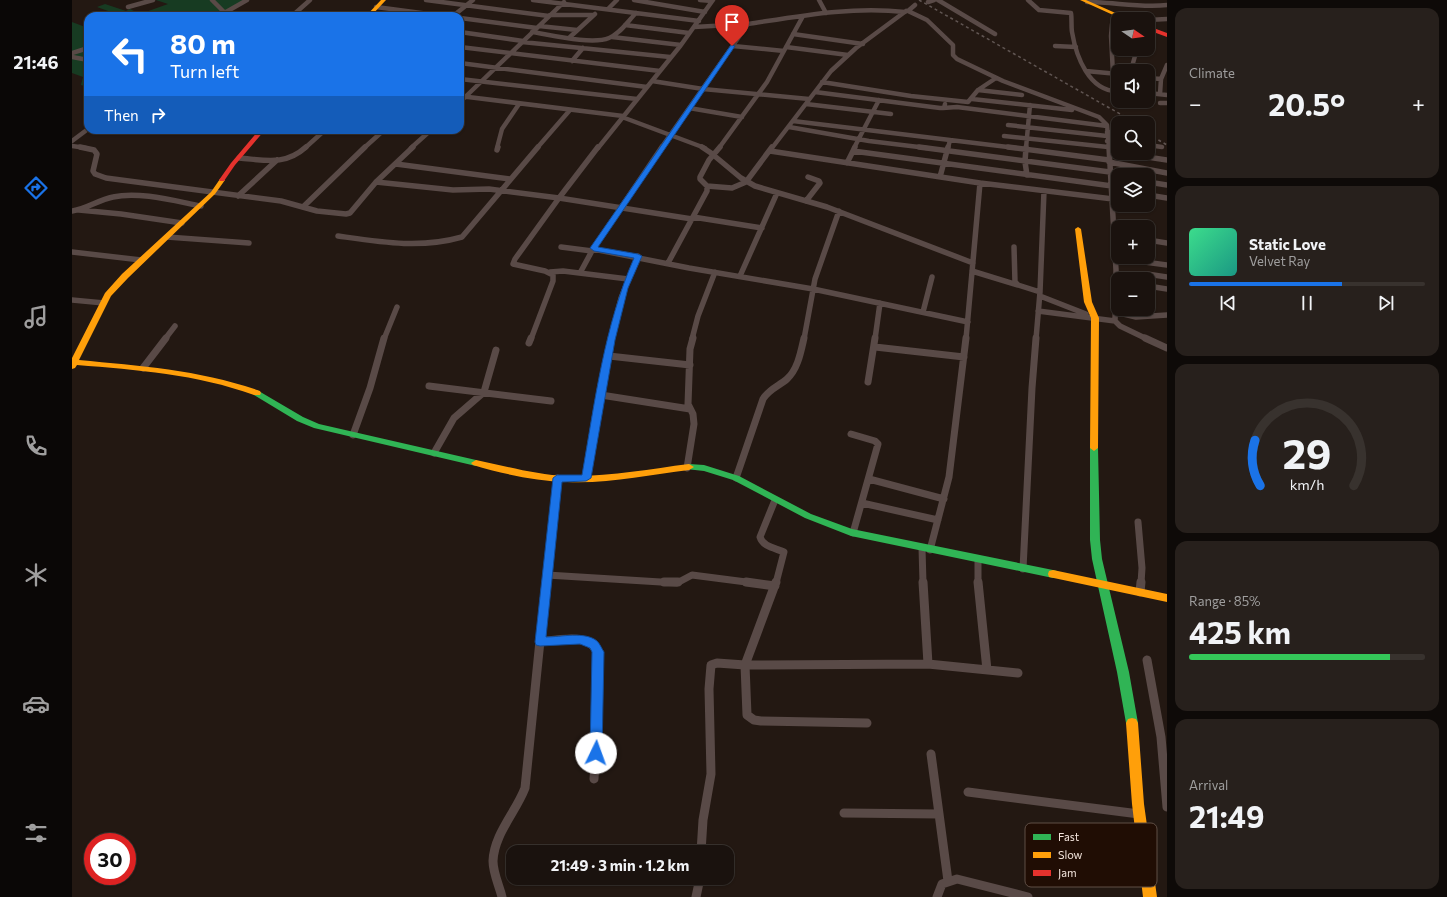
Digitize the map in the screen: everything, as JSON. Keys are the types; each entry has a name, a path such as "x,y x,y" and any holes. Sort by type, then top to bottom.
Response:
{"main road":[{"path":"372,12 384,0"},
{"path":"1084,1 1111,13"},
{"path":"1155,31 1167,35"},
{"path":"259,134 213,193 201,206 125,276 104,303 73,363 179,372 243,387 262,395 308,423 353,435 434,453 557,478 608,477 687,468 704,468 736,478 775,500 808,516 853,533 1167,598"},
{"path":"1078,229 1088,302 1095,318 1095,540 1097,559 1131,712 1140,823"},
{"path":"1149,887 1150,897"}],"street":[{"path":"128,7 153,0"},
{"path":"212,0 224,12"},
{"path":"227,12 247,0"},
{"path":"296,12 310,0"},
{"path":"426,0 550,15 562,16 579,13 593,15"},
{"path":"458,12 473,0"},
{"path":"533,0 699,21"},
{"path":"464,95 496,68 566,0"},
{"path":"608,9 617,0"},
{"path":"634,0 705,12"},
{"path":"700,0 713,1"},
{"path":"819,0 826,13"},
{"path":"928,2 934,0"},
{"path":"938,0 995,34"},
{"path":"1028,0 1039,10 1071,13 1071,30 1086,72 1105,90 1111,91"},
{"path":"628,279 559,270 550,272 515,265 513,262 559,198 622,116 652,82 713,1"},
{"path":"1084,1 1150,7 1167,5"},
{"path":"707,186 732,188 746,182 794,121 822,82 848,55 915,5"},
{"path":"376,8 409,12"},
{"path":"565,46 577,30 600,8"},
{"path":"694,26 748,24 826,13 880,9 906,11 927,20 954,45 953,55 957,59 996,78 1099,117 1104,121 1107,134 1111,178"},
{"path":"532,32 598,40 606,39 625,25 636,13"},
{"path":"668,263 707,191 707,186 700,177 713,154 725,142 759,94 803,16"},
{"path":"464,18 577,30"},
{"path":"1155,20 1167,19"},
{"path":"580,273 593,250 621,208 748,24"},
{"path":"625,25 689,33"},
{"path":"464,33 670,58"},
{"path":"793,34 863,44"},
{"path":"612,36 681,44"},
{"path":"732,46 848,55"},
{"path":"1055,46 1076,47"},
{"path":"464,48 660,71"},
{"path":"572,61 583,48"},
{"path":"72,53 84,49"},
{"path":"72,57 84,59"},
{"path":"464,64 647,87"},
{"path":"1160,94 1161,79 1167,65"},
{"path":"1086,72 1111,74"},
{"path":"822,82 968,102 978,90 996,78"},
{"path":"464,79 481,82 637,99"},
{"path":"1155,79 1161,79"},
{"path":"652,82 703,89 809,99"},
{"path":"1020,104 1024,89"},
{"path":"978,90 1022,95"},
{"path":"815,92 943,108 957,107 1029,117 1107,134 1111,137"},
{"path":"1155,94 1167,95"},
{"path":"464,96 622,116 670,136 697,145 713,154 746,182 777,193 839,211 922,246 972,263"},
{"path":"972,99 1084,112"},
{"path":"847,163 879,100"},
{"path":"943,108 945,100"},
{"path":"1160,103 1167,103"},
{"path":"497,150 502,130 519,104"},
{"path":"806,104 891,114"},
{"path":"1027,175 1025,162 1030,105"},
{"path":"689,108 742,117"},
{"path":"338,236 411,244 430,244 454,240 466,234 510,179 570,110"},
{"path":"794,121 1109,161 1167,172"},
{"path":"1008,125 1111,134"},
{"path":"788,127 859,140 1110,174"},
{"path":"72,141 84,132"},
{"path":"239,158 277,160 294,158 321,134"},
{"path":"303,207 341,169 380,134"},
{"path":"72,146 94,150 97,154 93,171 100,176 123,181 281,201 330,213 348,214 376,182 427,134"},
{"path":"1004,136 1111,150"},
{"path":"940,177 950,140"},
{"path":"1155,146 1162,146"},
{"path":"770,151 980,183 1111,199"},
{"path":"853,151 1111,188"},
{"path":"1155,158 1167,160"},
{"path":"238,196 277,160"},
{"path":"396,164 510,179"},
{"path":"806,201 820,183 819,181 808,177"},
{"path":"376,182 453,190 483,189 559,198 762,228"},
{"path":"928,664 922,574 926,549 938,520 949,477 968,322 980,183"},
{"path":"1155,183 1167,185"},
{"path":"1023,569 1032,388 1040,294 1044,191"},
{"path":"740,276 777,193"},
{"path":"79,210 102,200 119,196 201,206"},
{"path":"1155,196 1167,198"},
{"path":"72,210 121,214 182,222"},
{"path":"736,478 767,391 790,375 798,358 813,289 839,211"},
{"path":"167,237 249,243"},
{"path":"1155,241 1167,243"},
{"path":"561,247 638,256 715,272 813,289 968,322"},
{"path":"1014,247 1015,282 1018,285"},
{"path":"72,252 141,260"},
{"path":"586,478 611,340 628,279 638,256"},
{"path":"1155,263 1167,265"},
{"path":"972,271 1018,285 1095,318"},
{"path":"529,343 552,281 553,275 550,272"},
{"path":"687,468 694,424 693,414 690,409 688,399 693,333 715,272"},
{"path":"1155,275 1167,277"},
{"path":"923,312 932,277"},
{"path":"1155,287 1167,289"},
{"path":"72,300 104,303"},
{"path":"868,382 875,347 880,303"},
{"path":"353,435 370,388 386,332 397,307"},
{"path":"1038,311 1116,320"},
{"path":"1155,315 1167,314"},
{"path":"1116,316 1116,320 1120,326 1167,348"},
{"path":"1132,316 1146,316"},
{"path":"143,368 175,326"},
{"path":"875,347 964,358"},
{"path":"434,453 454,418 484,392 496,350"},
{"path":"609,356 690,365"},
{"path":"429,386 551,401"},
{"path":"601,395 690,409"},
{"path":"851,434 875,441 878,444 853,533"},
{"path":"502,897 493,862 494,852 501,834 522,799 525,788 557,478"},
{"path":"869,479 944,499"},
{"path":"775,500 760,537 760,541 763,544 779,548 784,552 775,586 745,665 748,715 754,720 761,721 867,723"},
{"path":"862,503 938,520"},
{"path":"1138,522 1142,568 1140,592"},
{"path":"978,560 978,588 988,670"},
{"path":"547,575 677,583 692,575 775,586"},
{"path":"540,642 588,641 594,645 598,652 597,727 594,779"},
{"path":"1147,660 1161,737 1167,807"},
{"path":"701,845 703,820 711,774 708,689 711,665 717,663 745,665 928,664 1018,673"},
{"path":"931,754 948,881"},
{"path":"968,792 1139,814"},
{"path":"844,813 939,814"},
{"path":"937,897 942,884 957,879 1028,897"},
{"path":"696,897 699,885"}],"green space":[{"path":"156,0 244,0 224,12 146,12 168,4"},
{"path":"105,4 126,11 130,9 136,12 111,12 97,7"},
{"path":"72,22 84,26 84,86 81,85 83,77 72,73"}],"railway":[{"path":"919,0 1124,116"},
{"path":"1155,138 1167,145"}],"traffic: fast":[{"path":"257,393 300,419 317,426 476,463"},
{"path":"1094,448 1095,540 1097,559 1123,672 1132,723"},
{"path":"689,467 704,468 736,478 808,516 851,532 1053,574"}],"traffic: slow":[{"path":"372,12 384,0"},
{"path":"1082,0 1111,13"},
{"path":"72,366 108,295 125,276 213,193 222,180"},
{"path":"1078,229 1088,302 1095,318 1094,448"},
{"path":"72,362 189,374 235,385 257,393"},
{"path":"476,463 532,475 567,479 602,478 689,467"},
{"path":"1053,574 1167,598"},
{"path":"1132,723 1140,823"},
{"path":"1149,887 1150,897"}],"traffic: jam":[{"path":"1155,31 1167,35"},
{"path":"222,180 233,164 259,134"}],"route":[{"path":"596,753 598,652 594,645 588,641 540,642 557,478 586,478 611,340 625,288 638,256 594,248 732,46"}]}
